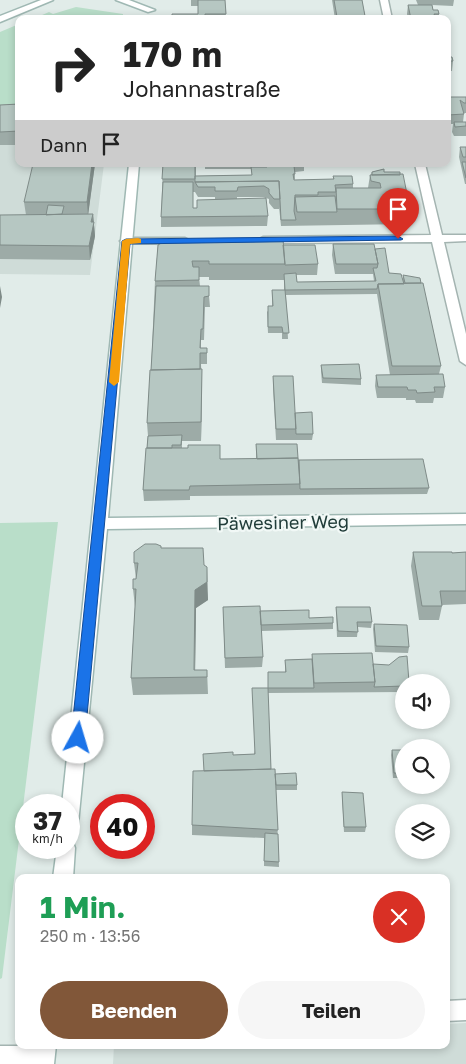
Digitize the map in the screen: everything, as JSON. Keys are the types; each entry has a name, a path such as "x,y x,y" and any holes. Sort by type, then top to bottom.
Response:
{"street":[{"path":"0,19 49,0"},
{"path":"40,4 61,0"},
{"path":"120,0 150,14 153,0"},
{"path":"384,0 387,15"},
{"path":"72,794 134,167"},
{"path":"421,167 466,361"},
{"path":"251,240 466,238"},
{"path":"126,241 192,240"},
{"name":"Päwesiner Weg","path":"100,524 466,519"},
{"path":"63,874 65,859"},
{"path":"450,1011 466,1010"},
{"path":"0,1057 44,1055"}],"shaded area":[{"path":"0,115 15,115 15,167 104,167 90,275 0,274"},
{"path":"466,1023 466,1064 113,1064 114,1049 450,1049 450,1024"}],"green space":[{"path":"76,7 123,15 42,15 49,12 53,14"},
{"path":"15,26 15,115 0,115 0,32"},
{"path":"58,522 25,794 15,794 15,859 17,859 2,978 0,979 0,523"}],"building":[{"path":"198,0 225,0 226,14 172,15 198,14"},
{"path":"334,0 362,0 365,15 337,15"},
{"path":"408,5 432,5 433,10 438,10 439,14 434,15 410,15"},
{"path":"451,97 466,97 466,103 460,100 464,114 451,115"},
{"path":"15,104 15,131 0,132 0,105"},
{"path":"454,122 466,122 466,126 455,127"},
{"path":"460,147 466,147 466,157 463,157"},
{"path":"462,162 466,162 466,178"},
{"path":"32,167 92,167 87,202 24,202"},
{"path":"163,167 195,167 195,179 162,179"},
{"path":"251,167 294,167 294,180 334,179 333,176 352,176 353,184 335,185 336,192 318,192 318,195 295,195 294,211 296,220 281,220 279,181 195,182 195,176 252,175"},
{"path":"384,169 384,172 400,172 400,175 372,175 372,172"},
{"path":"403,174 410,209 337,209 336,188 381,188 380,183 371,181 370,175"},
{"path":"279,181 280,199 274,199 269,193 269,189 264,186 238,187 237,191 215,191 215,187 198,187 195,182"},
{"path":"163,182 193,182 193,208 197,208 197,200 266,198 268,216 161,217"},
{"path":"335,196 337,212 297,212 295,197"},
{"path":"48,205 64,206 62,214 46,215"},
{"path":"93,214 91,222 94,222 89,246 0,245 0,215"},
{"path":"283,239 285,264 209,264 209,261 192,261 193,267 199,267 199,280 155,281 158,245 165,241"},
{"path":"333,244 374,244 378,264 336,264"},
{"path":"283,245 315,245 318,264 285,265"},
{"path":"385,248 389,273 401,274 404,284 378,284 377,289 285,290 284,274 296,273 297,282 376,281 373,268 377,268 378,264 375,249"},
{"path":"403,275 420,278 421,283 405,283"},
{"path":"423,283 441,366 392,366 378,284"},
{"path":"156,286 209,286 209,296 204,297 203,329 201,329 200,348 207,348 207,353 200,353 200,369 151,370"},
{"path":"272,290 285,290 289,333 283,333 282,327 268,327 268,306 273,306"},
{"path":"359,364 361,379 323,378 321,365"},
{"path":"202,369 201,422 147,423 150,370"},
{"path":"443,374 445,387 434,387 435,392 417,393 416,390 408,390 407,387 378,387 376,375"},
{"path":"273,376 293,376 296,429 276,429"},
{"path":"312,412 313,434 296,434 295,413"},
{"path":"182,435 181,445 172,445 172,448 147,448 148,436"},
{"path":"256,444 297,444 298,458 257,459"},
{"path":"188,445 220,445 220,459 298,458 300,484 190,486 189,490 143,490 146,448 188,448"},
{"path":"423,459 429,488 300,489 299,460"},
{"path":"145,544 156,544 161,546 161,548 203,548 204,565 207,567 207,582 195,590 194,670 207,670 207,677 131,678 136,589 133,589 133,579 136,579 138,563 134,563 134,552"},
{"path":"413,552 466,552 466,591 440,591 442,606 422,606"},
{"path":"260,606 263,657 225,658 223,607"},
{"path":"336,607 370,607 372,622 357,622 358,632 338,631"},
{"path":"309,610 309,618 333,617 333,623 261,625 260,611"},
{"path":"374,624 407,625 409,647 376,646"},
{"path":"372,653 375,682 314,683 312,654"},
{"path":"407,656 408,674 395,674 395,686 374,687 373,664 389,665 399,657"},
{"path":"312,659 314,688 268,688 268,672 286,672 285,660"},
{"path":"252,688 268,688 271,769 204,771 203,754 233,752 233,755 255,754"},
{"path":"392,750 395,750 394,773"},
{"path":"275,769 278,830 192,825 193,771"},
{"path":"296,773 297,785 276,785 275,774"},
{"path":"342,792 363,793 366,827 344,827"},
{"path":"265,833 278,834 279,862 264,861"}],"slow traffic":[{"path":"114,382 126,241 138,241"}],"route":[{"path":"78,738 105,476 126,241 398,239"}]}
